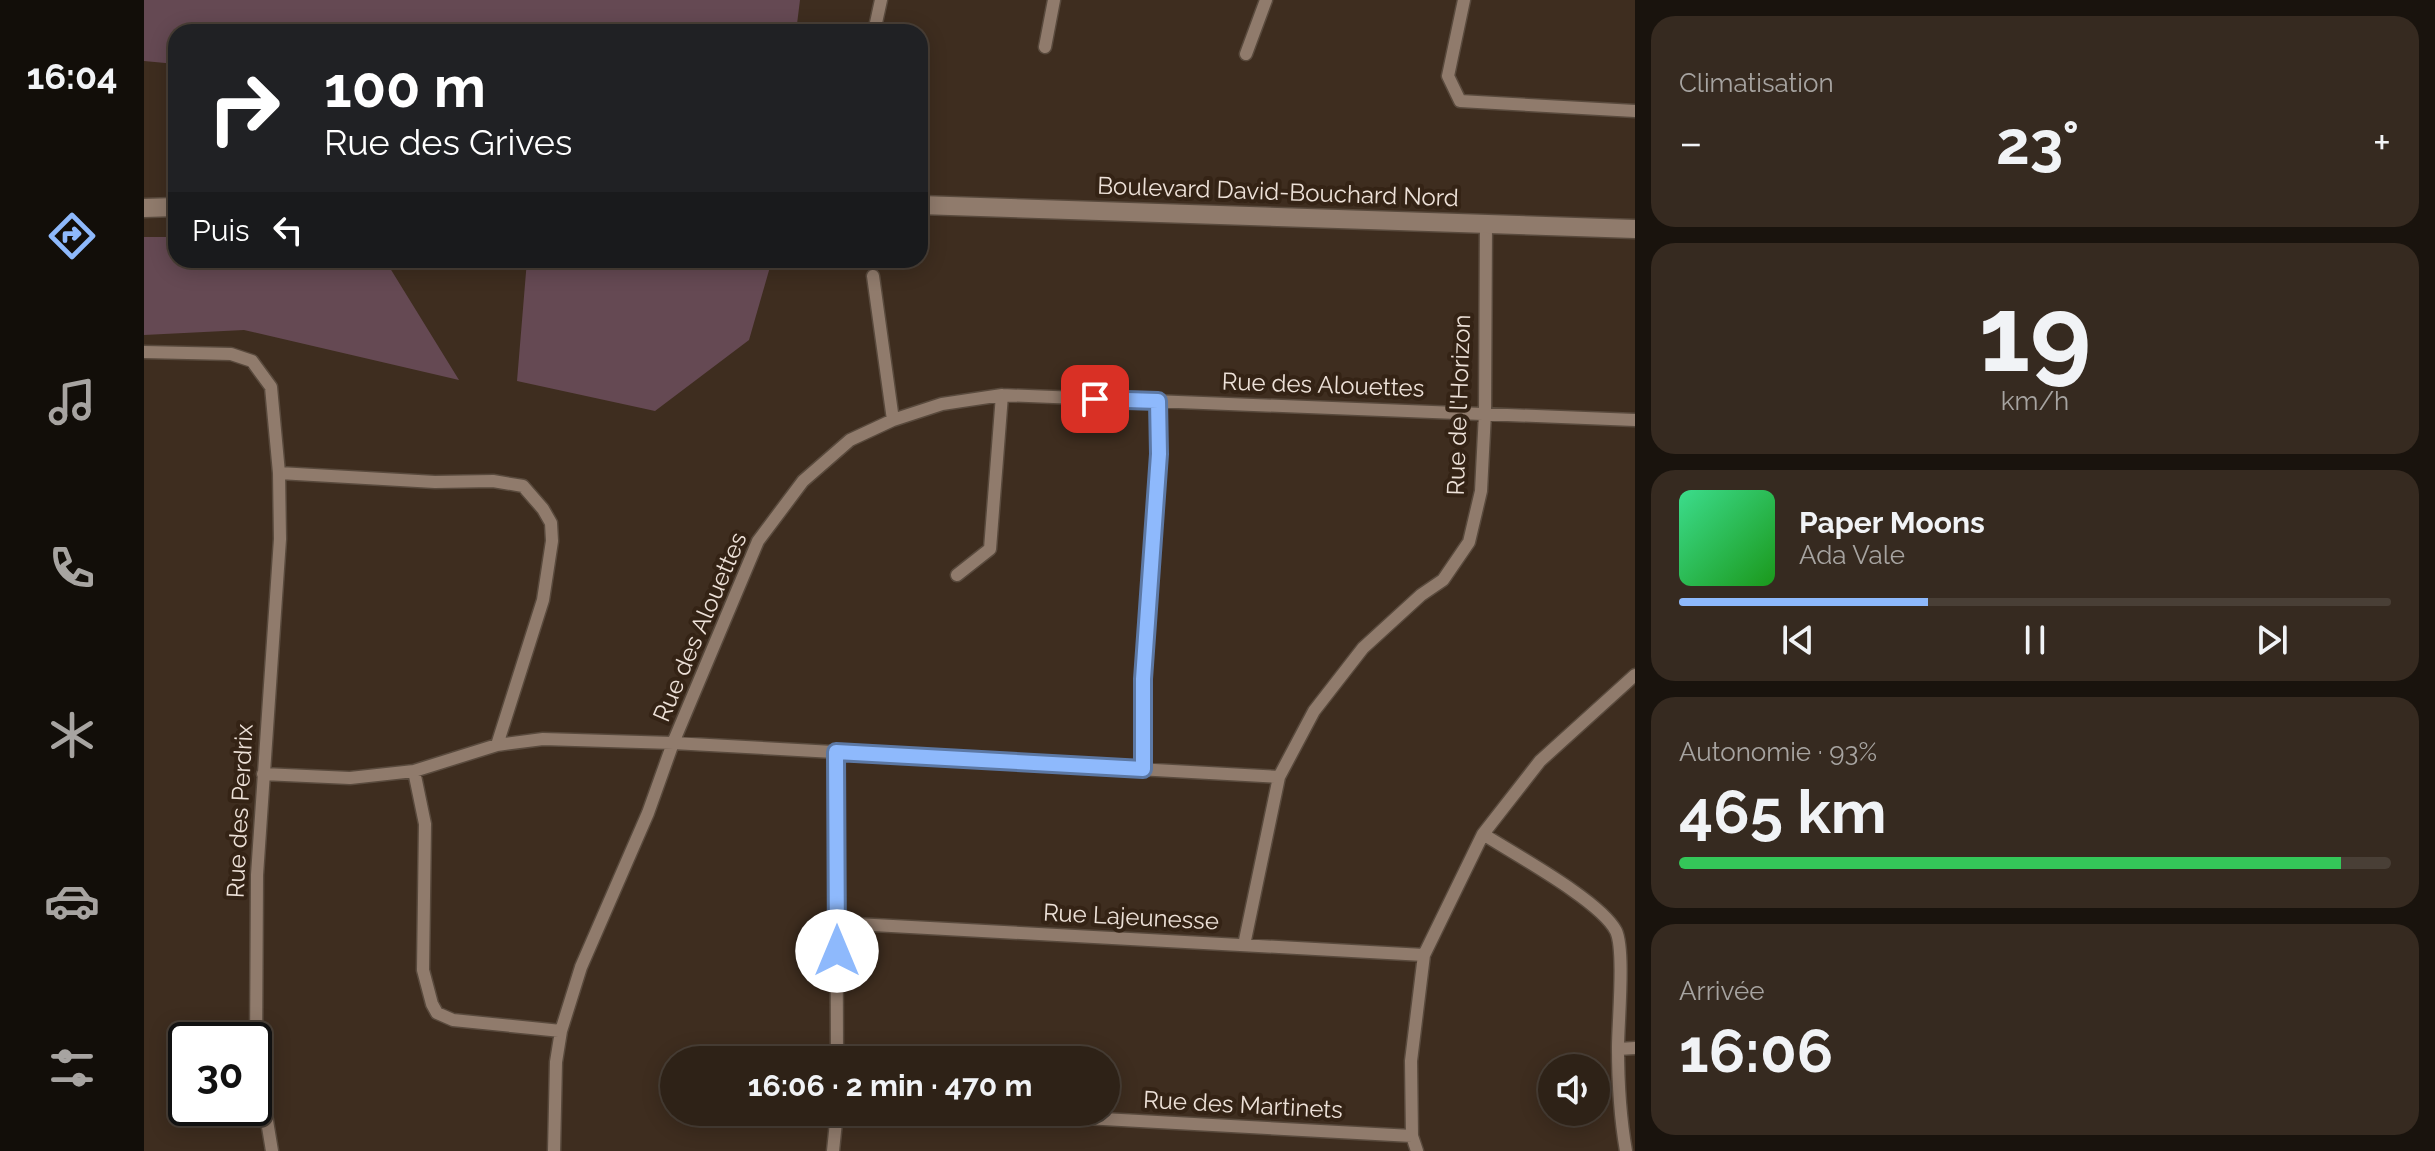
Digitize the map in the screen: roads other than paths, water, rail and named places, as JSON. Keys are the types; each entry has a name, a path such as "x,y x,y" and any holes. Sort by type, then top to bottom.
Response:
{"street":[{"path":"876,24 881,0"},
{"path":"1045,47 1054,0"},
{"path":"1246,54 1266,0"},
{"path":"1464,0 1448,76 1460,101 1635,111"},
{"name":"Boulevard David-Bouchard Nord","path":"928,205 1635,229"},
{"path":"144,208 168,207"},
{"name":"Rue de l'Horizon","path":"1244,945 1279,777 1314,711 1363,648 1421,595 1443,580 1469,542 1481,491 1485,413 1486,223"},
{"path":"873,276 893,420"},
{"name":"Rue des Perdrix","path":"144,352 231,354 252,361 271,387 279,473 280,539 257,875 256,1054 272,1151"},
{"path":"957,575 990,549 1002,395"},
{"name":"Rue des Alouettes","path":"554,1151 556,1062 561,1031 581,967 648,813 673,743 758,541 803,481 850,440 893,420 942,404 1002,395 1635,420"},
{"path":"1143,769 1143,679 1159,454 1158,401"},
{"path":"279,473 435,482 493,481 523,486 543,509 551,523 552,541 543,600 497,745"},
{"path":"1417,1151 1412,1136 1411,1061 1424,955 1483,834 1540,761 1635,675"},
{"path":"263,774 350,778 414,771 497,745 543,739 673,743 1279,777"},
{"path":"836,752 837,1046"},
{"path":"414,771 425,824 423,970 437,1013 453,1020 561,1031"},
{"path":"1483,834 1587,900 1616,932 1620,963 1618,1049 1621,1120 1626,1151"},
{"name":"Rue Lajeunesse","path":"837,923 1424,955"},
{"path":"1618,1049 1635,1048"},
{"name":"Rue des Martinets","path":"1120,1120 1412,1136"},
{"path":"833,1151 836,1126"}]}
